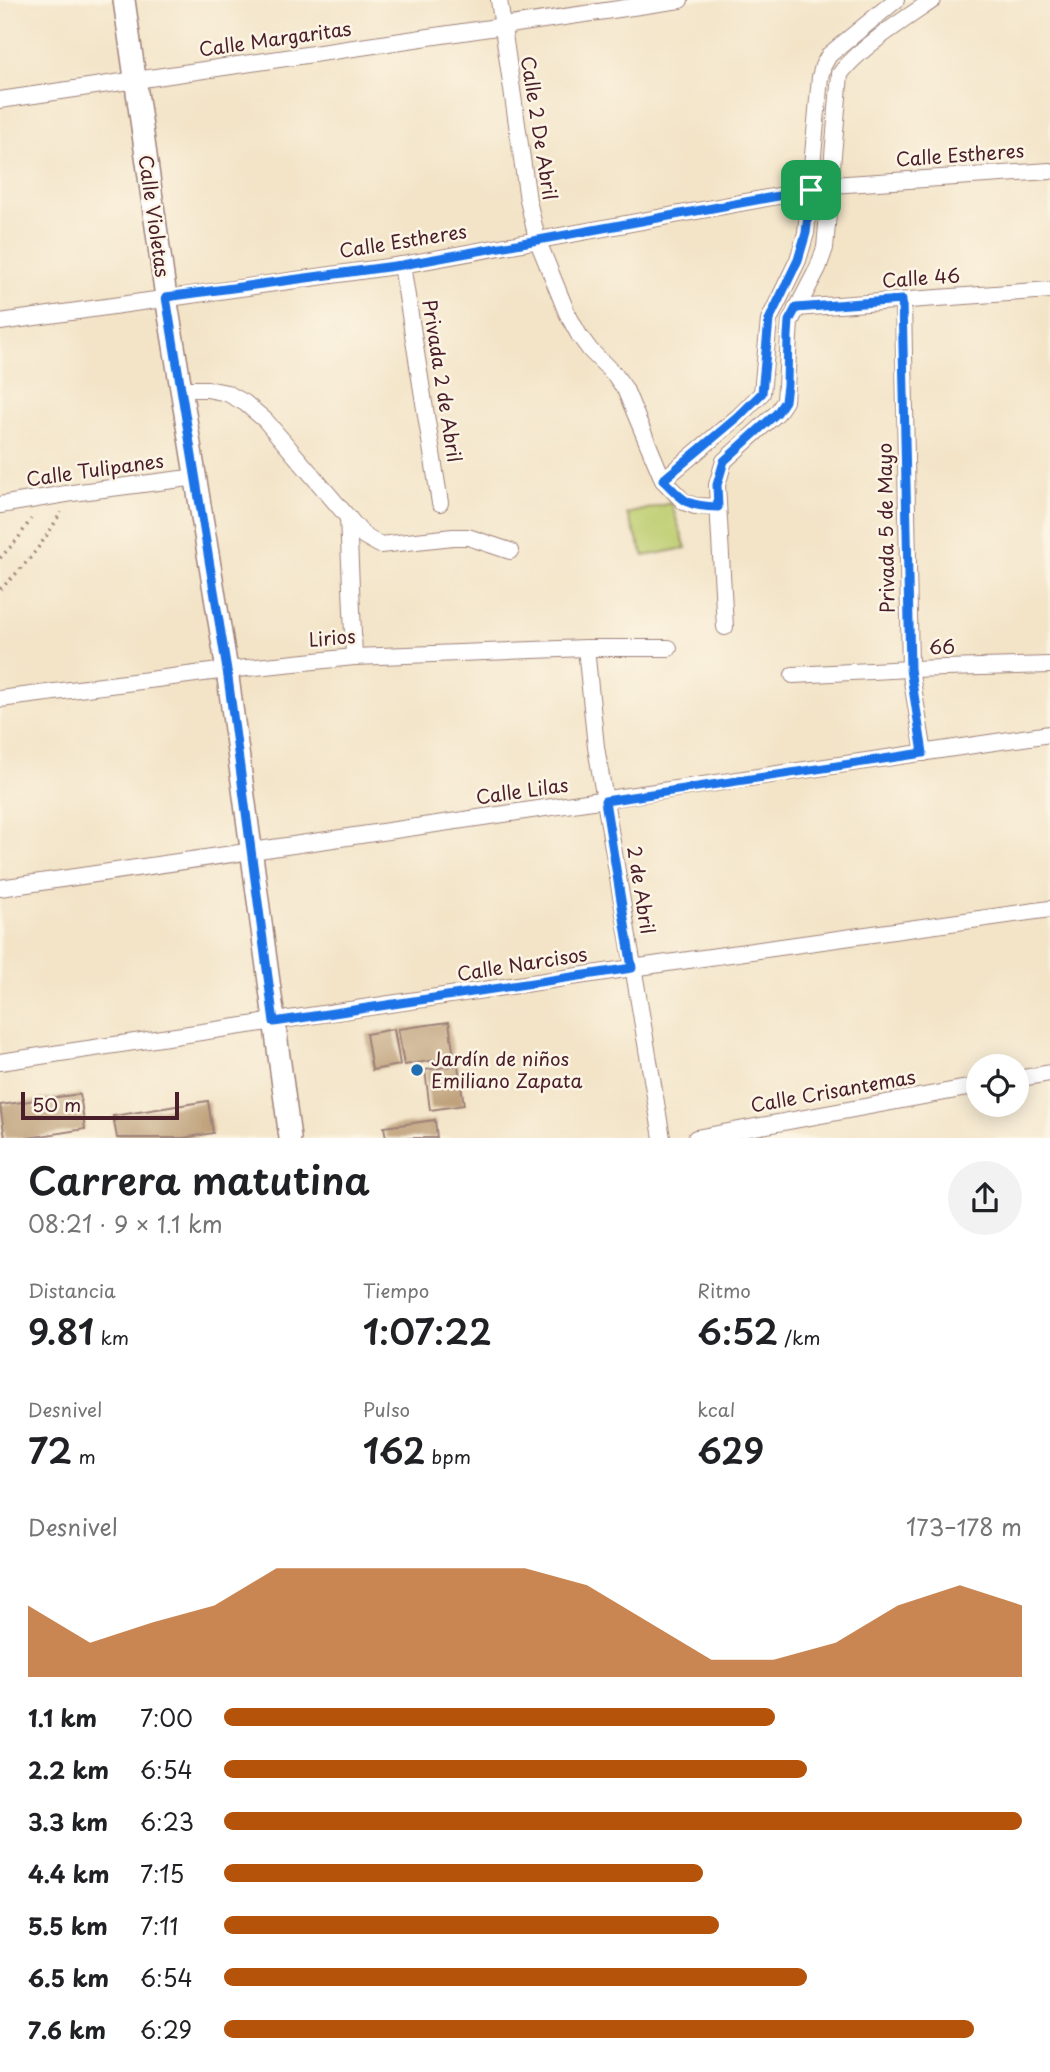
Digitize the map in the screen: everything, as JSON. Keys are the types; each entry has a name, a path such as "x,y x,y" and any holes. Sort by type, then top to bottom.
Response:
{"street":[{"name":"Calle Violetas","path":"124,0 166,297 227,670 290,1138"},
{"name":"Calle 2 De Abril","path":"499,0 528,200 537,239 567,313 579,335 625,389 663,480"},
{"name":"Calle Margaritas","path":"0,100 503,26 630,4 680,0"},
{"path":"724,627 717,485 724,461 777,413 785,401 789,321 818,268 825,248 840,74 849,62 933,0"},
{"path":"718,507 695,506 684,502 663,480 738,417 762,393 769,320 798,260 806,233 823,66 829,55 894,1"},
{"name":"Calle Estheres","path":"831,184 1050,171"},
{"name":"Calle Estheres","path":"0,322 402,265 811,190"},
{"name":"Privada 2 de Abril","path":"402,265 440,503"},
{"name":"Calle 46","path":"796,308 1050,290"},
{"name":"Privada 5 de Mayo","path":"902,300 910,669 923,753"},
{"path":"182,389 208,389 227,393 245,403 265,420 364,536 380,545 468,537 510,551"},
{"name":"Calle Tulipanes","path":"0,505 197,477"},
{"path":"348,517 354,657"},
{"name":"Lirios","path":"0,699 354,657 586,648 669,648"},
{"name":"2 de Abril","path":"586,648 596,747 662,1138"},
{"name":"66","path":"793,675 1050,665"},
{"name":"Calle Lilas","path":"0,888 1050,734"},
{"name":"Calle Narcisos","path":"0,1062 1050,909"},
{"path":"1029,1077 1050,1073"},
{"name":"Calle Crisantemas","path":"696,1138 966,1088"}],"path":[{"path":"0,589 14,578 47,537 72,493"},
{"path":"0,558 17,541 41,499"}],"green space":[{"path":"671,503 686,548 644,556 627,514"}],"building":[{"path":"449,1022 454,1057 404,1065 398,1029"},
{"path":"394,1029 400,1065 372,1070 366,1034"},
{"path":"458,1065 464,1105 430,1110 425,1070"},
{"path":"80,1094 85,1129 28,1138 5,1138 0,1105"},
{"path":"208,1101 213,1133 183,1138 117,1138 113,1116"},
{"path":"435,1120 437,1138 386,1138 384,1127"}],"place":[{"name":"Jardín de niños Emiliano Zapata","path":"417,1070"}],"route":[{"path":"811,190 806,233 798,260 769,320 762,393 738,417 663,480 684,502 695,506 718,507 717,485 724,461 777,413 785,401 789,321 796,308 902,300 910,669 923,753 605,801 632,968 274,1022 227,670 166,297 402,265 811,190"}]}
